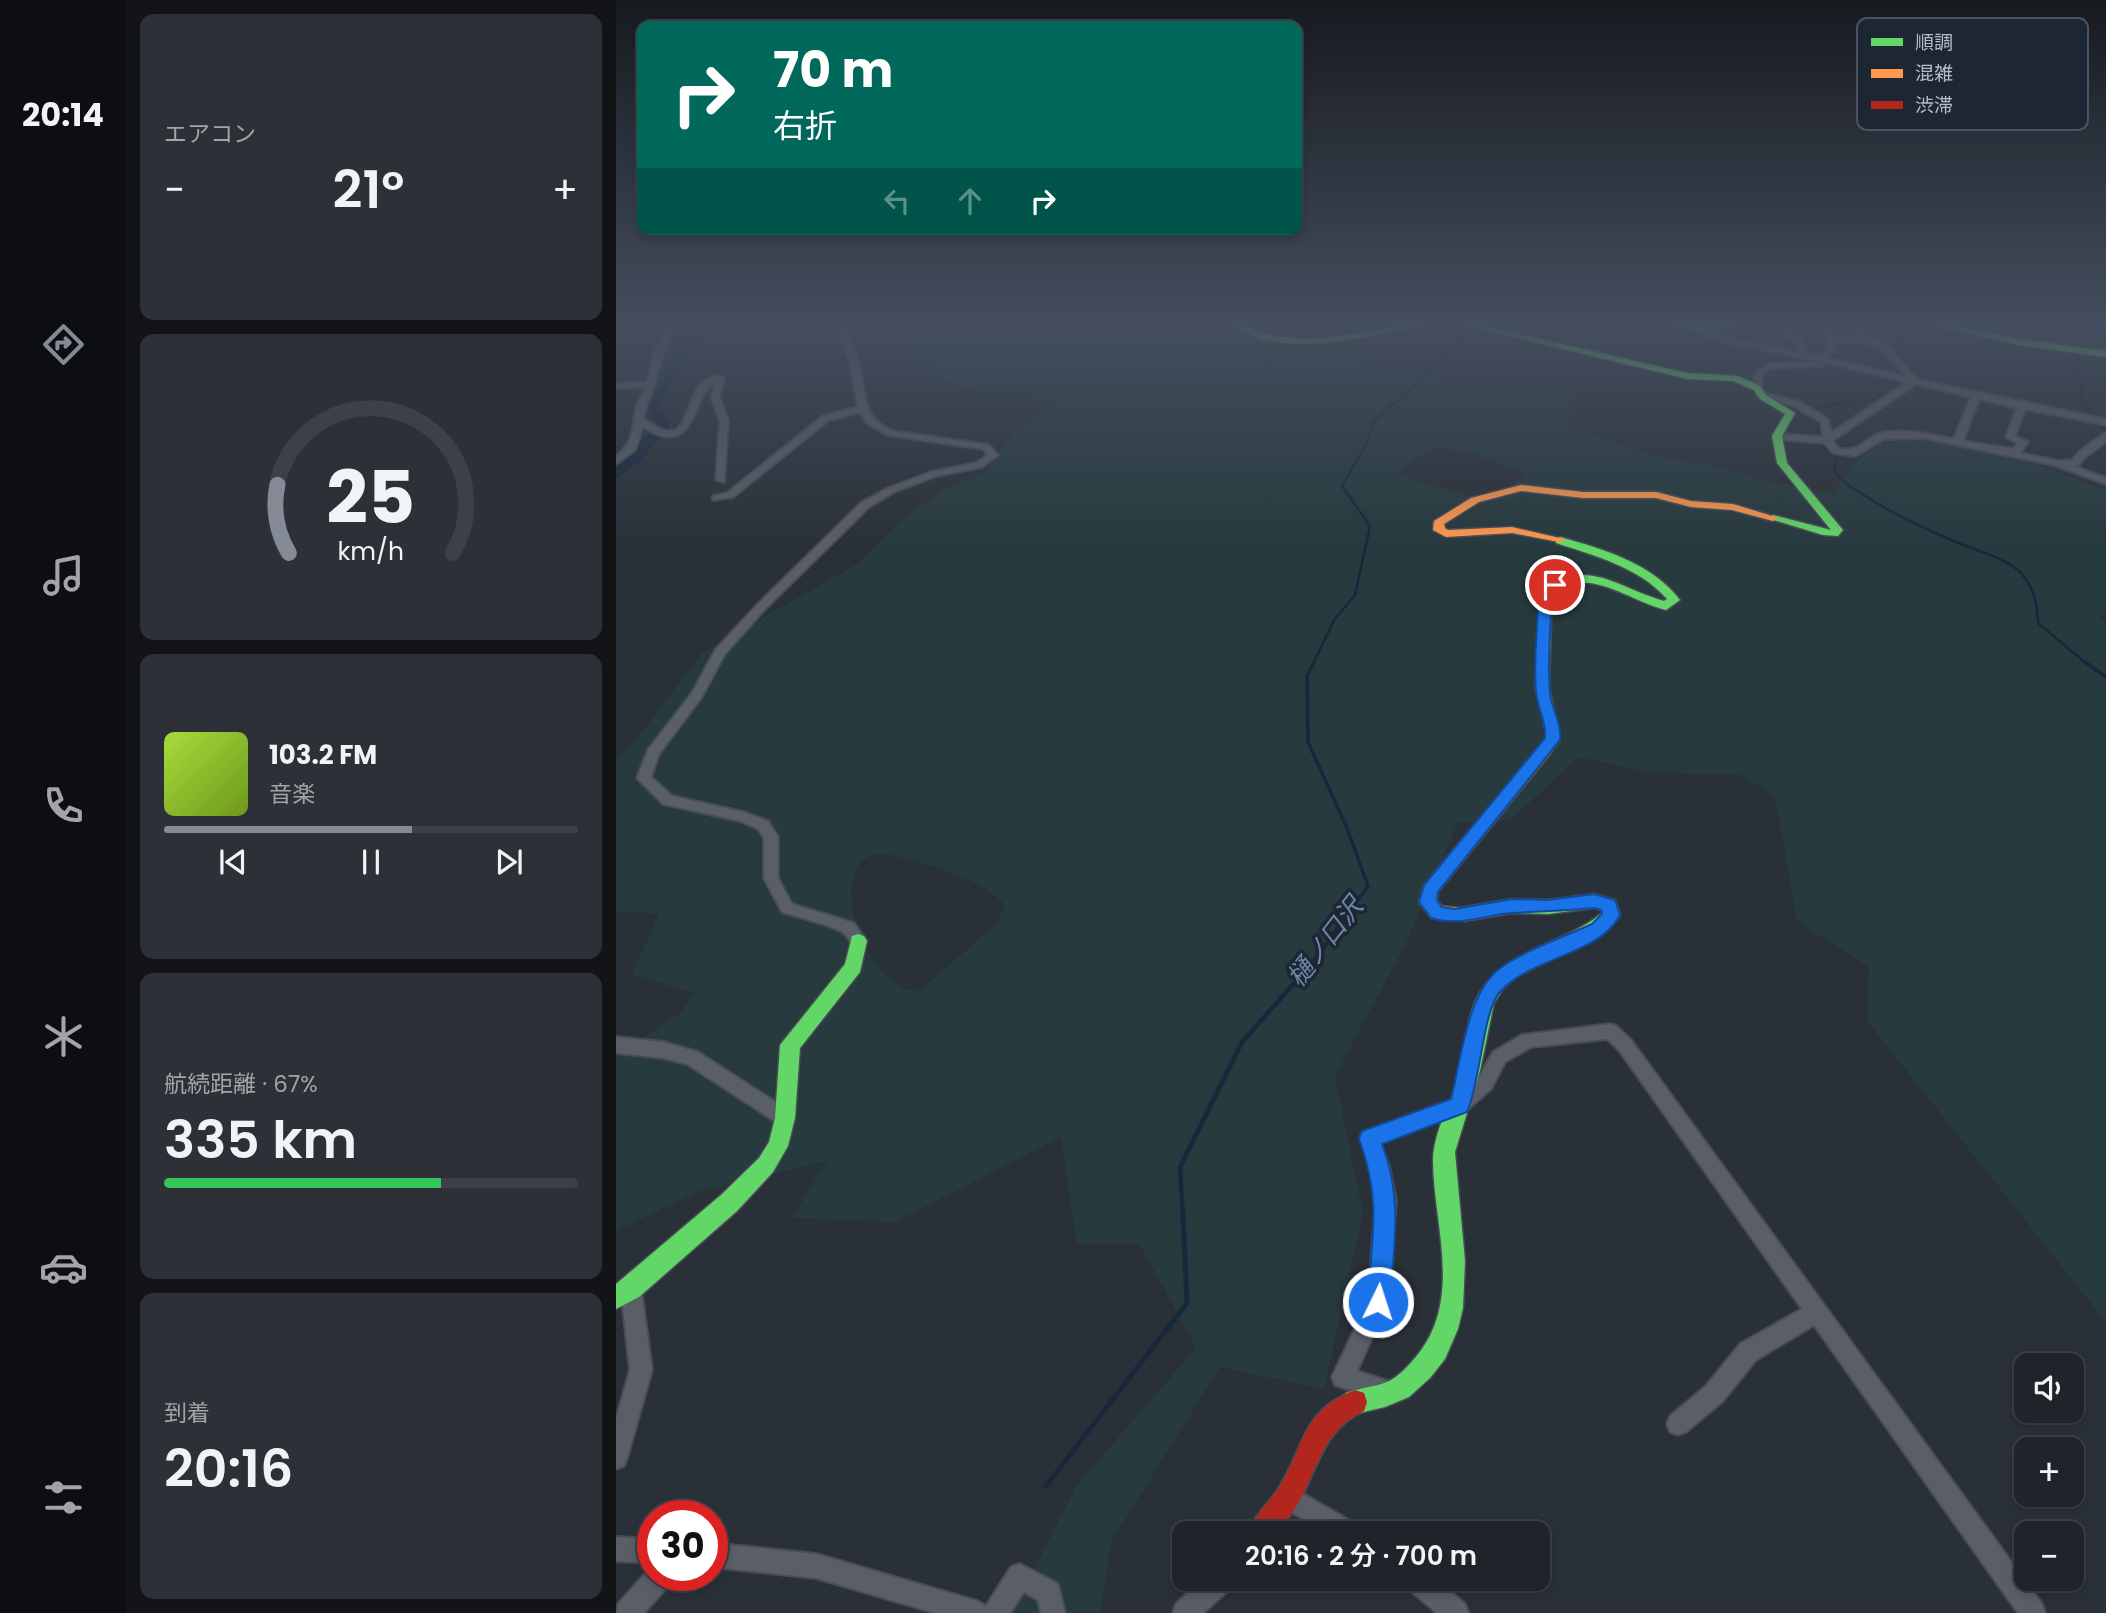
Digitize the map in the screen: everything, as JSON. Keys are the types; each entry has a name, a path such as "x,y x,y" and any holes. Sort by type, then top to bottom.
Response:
{"street":[{"path":"616,461 632,448 640,419 639,406 644,396"},
{"path":"640,419 658,433 682,431 699,396"},
{"path":"716,396 724,421 721,480"},
{"path":"616,1458 641,1370 624,1293 729,1203 766,1165 778,1146 785,1118 790,1045 854,967 858,941 848,927 787,908 771,878 771,837 763,825 743,817 668,800 645,778 653,753 697,695 720,652 761,607 865,505 891,490 934,474 979,465 993,456 986,447 882,430 861,409 859,396"},
{"path":"1269,1521 1288,1497 1312,1443 1339,1407 1399,1389 1437,1352 1451,1321 1455,1266 1444,1170 1450,1127 1460,1105 1485,1002 1491,989 1507,973 1588,935 1606,924 1611,915 1609,905 1594,901 1548,906 1512,906 1455,916 1437,913 1428,902 1430,890 1553,740 1554,729 1544,702 1542,682 1546,592 1566,581 1592,578 1614,582 1657,604 1666,606 1674,600 1660,583 1615,560 1521,531 1446,534 1439,530 1438,523 1475,500 1521,488 1583,495 1656,495 1691,504 1733,507 1827,534 1836,532 1837,528 1817,502 1786,471 1776,453 1777,437 1790,413 1767,396"},
{"path":"1775,396 1797,404 1825,421 1827,440 1831,448 1848,453 1859,451 1872,440 1882,436 1923,435 1958,440 2057,463 2106,481"},
{"path":"1777,437 1827,440 1892,396"},
{"path":"1958,440 1975,396"},
{"path":"1981,396 2106,422"},
{"path":"1994,450 2016,452 2022,444 2010,438 2022,406"},
{"path":"716,498 730,495 826,418 861,409"},
{"path":"2057,463 2076,463 2081,453 2096,446 2106,436"},
{"path":"1389,1392 1343,1377 1378,1302 1386,1201 1380,1166 1369,1139 1460,1105 1485,1083 1499,1056 1528,1040 1610,1031 1625,1045 2033,1613"},
{"path":"616,1045 663,1050 692,1058 785,1118"},
{"path":"1678,1424 1714,1394 1748,1352 1817,1312"},
{"path":"1288,1497 1329,1521"},
{"path":"616,1549 637,1550"},
{"path":"728,1557 816,1566 977,1613"},
{"path":"996,1613 1020,1576 1049,1593 1053,1613"},
{"path":"627,1613 647,1591"},
{"path":"1185,1613 1209,1591"},
{"path":"1430,1591 1456,1613"}],"green space":[{"path":"1051,396 1574,396 1569,426 1663,458 1713,465 1758,479 1832,494 1865,454 1881,445 1903,440 1931,440 1994,452 2106,490 2106,611 2100,617 2106,624 2106,1322 1867,1021 1869,967 1797,921 1775,796 1739,774 1653,773 1578,757 1510,821 1458,822 1405,945 1335,1076 1363,1214 1324,1389 1220,1367 1111,1542 1100,1613 1012,1613 1077,1485 1196,1348 1140,1244 1077,1244 1061,1137 895,1222 792,1218 827,1161 697,1192 616,1231 616,1056 680,1013 694,993 632,974 659,914 616,911 616,758 630,748 702,653 857,564 906,516 945,490 985,472 1011,437 1053,406","holes":["1440,447 1473,453 1523,472 1523,475 1507,490 1488,501 1418,481 1400,473 1413,459","881,853 966,879 996,896 1005,906 994,926 919,991 899,986 882,971 867,950 856,925 852,900 853,877 863,861"]}],"waterway":[{"path":"616,475 662,427 663,422 653,406 658,396"},
{"name":"樋ノ口沢","path":"1350,472 1368,441 1373,422 1402,396"},
{"path":"1834,470 1837,457 1818,444 1819,426 1810,410 1844,402 1870,401 1877,396"},
{"path":"2081,396 2094,418"},
{"path":"2097,422 2106,431"},
{"name":"樋ノ口沢","path":"1313,664 1334,620 1355,595 1370,526 1342,486 1351,470"},
{"path":"1834,470 1849,485 1897,514 2011,565 2022,574 2030,586 2036,602 2038,623 2087,664"},
{"path":"2085,662 2106,677"},
{"name":"樋ノ口沢","path":"1313,664 1307,676 1308,742 1347,828 1368,886 1353,907"},
{"name":"樋ノ口沢","path":"1183,1218 1180,1167 1242,1042 1313,962 1354,906"},
{"name":"樋ノ口沢","path":"1046,1486 1187,1303 1183,1216"}],"traffic: fast":[{"path":"1763,396 1790,413 1777,436 1782,463 1837,530 1834,534 1827,533 1773,518"},
{"path":"1545,750 1553,740 1542,686 1546,592 1560,582 1575,578 1606,582 1666,606 1674,600 1664,588 1638,570 1560,541"},
{"path":"1355,1402 1385,1395 1400,1388 1421,1370 1436,1350 1446,1329 1452,1308 1454,1261 1444,1152 1470,1071 1478,1025 1486,999 1496,984 1510,972 1580,937 1611,915 1609,905 1594,901 1548,907 1512,906 1465,914"},
{"path":"616,1297 631,1289 729,1203 766,1165 778,1146 785,1118 790,1045 854,967 858,941"}],"traffic: slow":[{"path":"1560,541 1512,530 1446,534 1439,530 1438,523 1475,500 1521,488 1583,495 1656,495 1691,504 1733,507 1773,518"},
{"path":"1465,914 1437,913 1428,902 1430,890 1545,750"}],"traffic: jam":[{"path":"1269,1521 1287,1498 1321,1430 1330,1418 1355,1402"}],"route":[{"path":"1378,1302 1386,1201 1380,1166 1369,1139 1460,1105 1485,1002 1491,989 1507,973 1577,941 1606,924 1611,915 1609,905 1594,901 1548,906 1512,906 1455,916 1437,913 1428,902 1430,890 1553,740 1554,729 1544,702 1542,682 1546,592 1555,585"}]}
